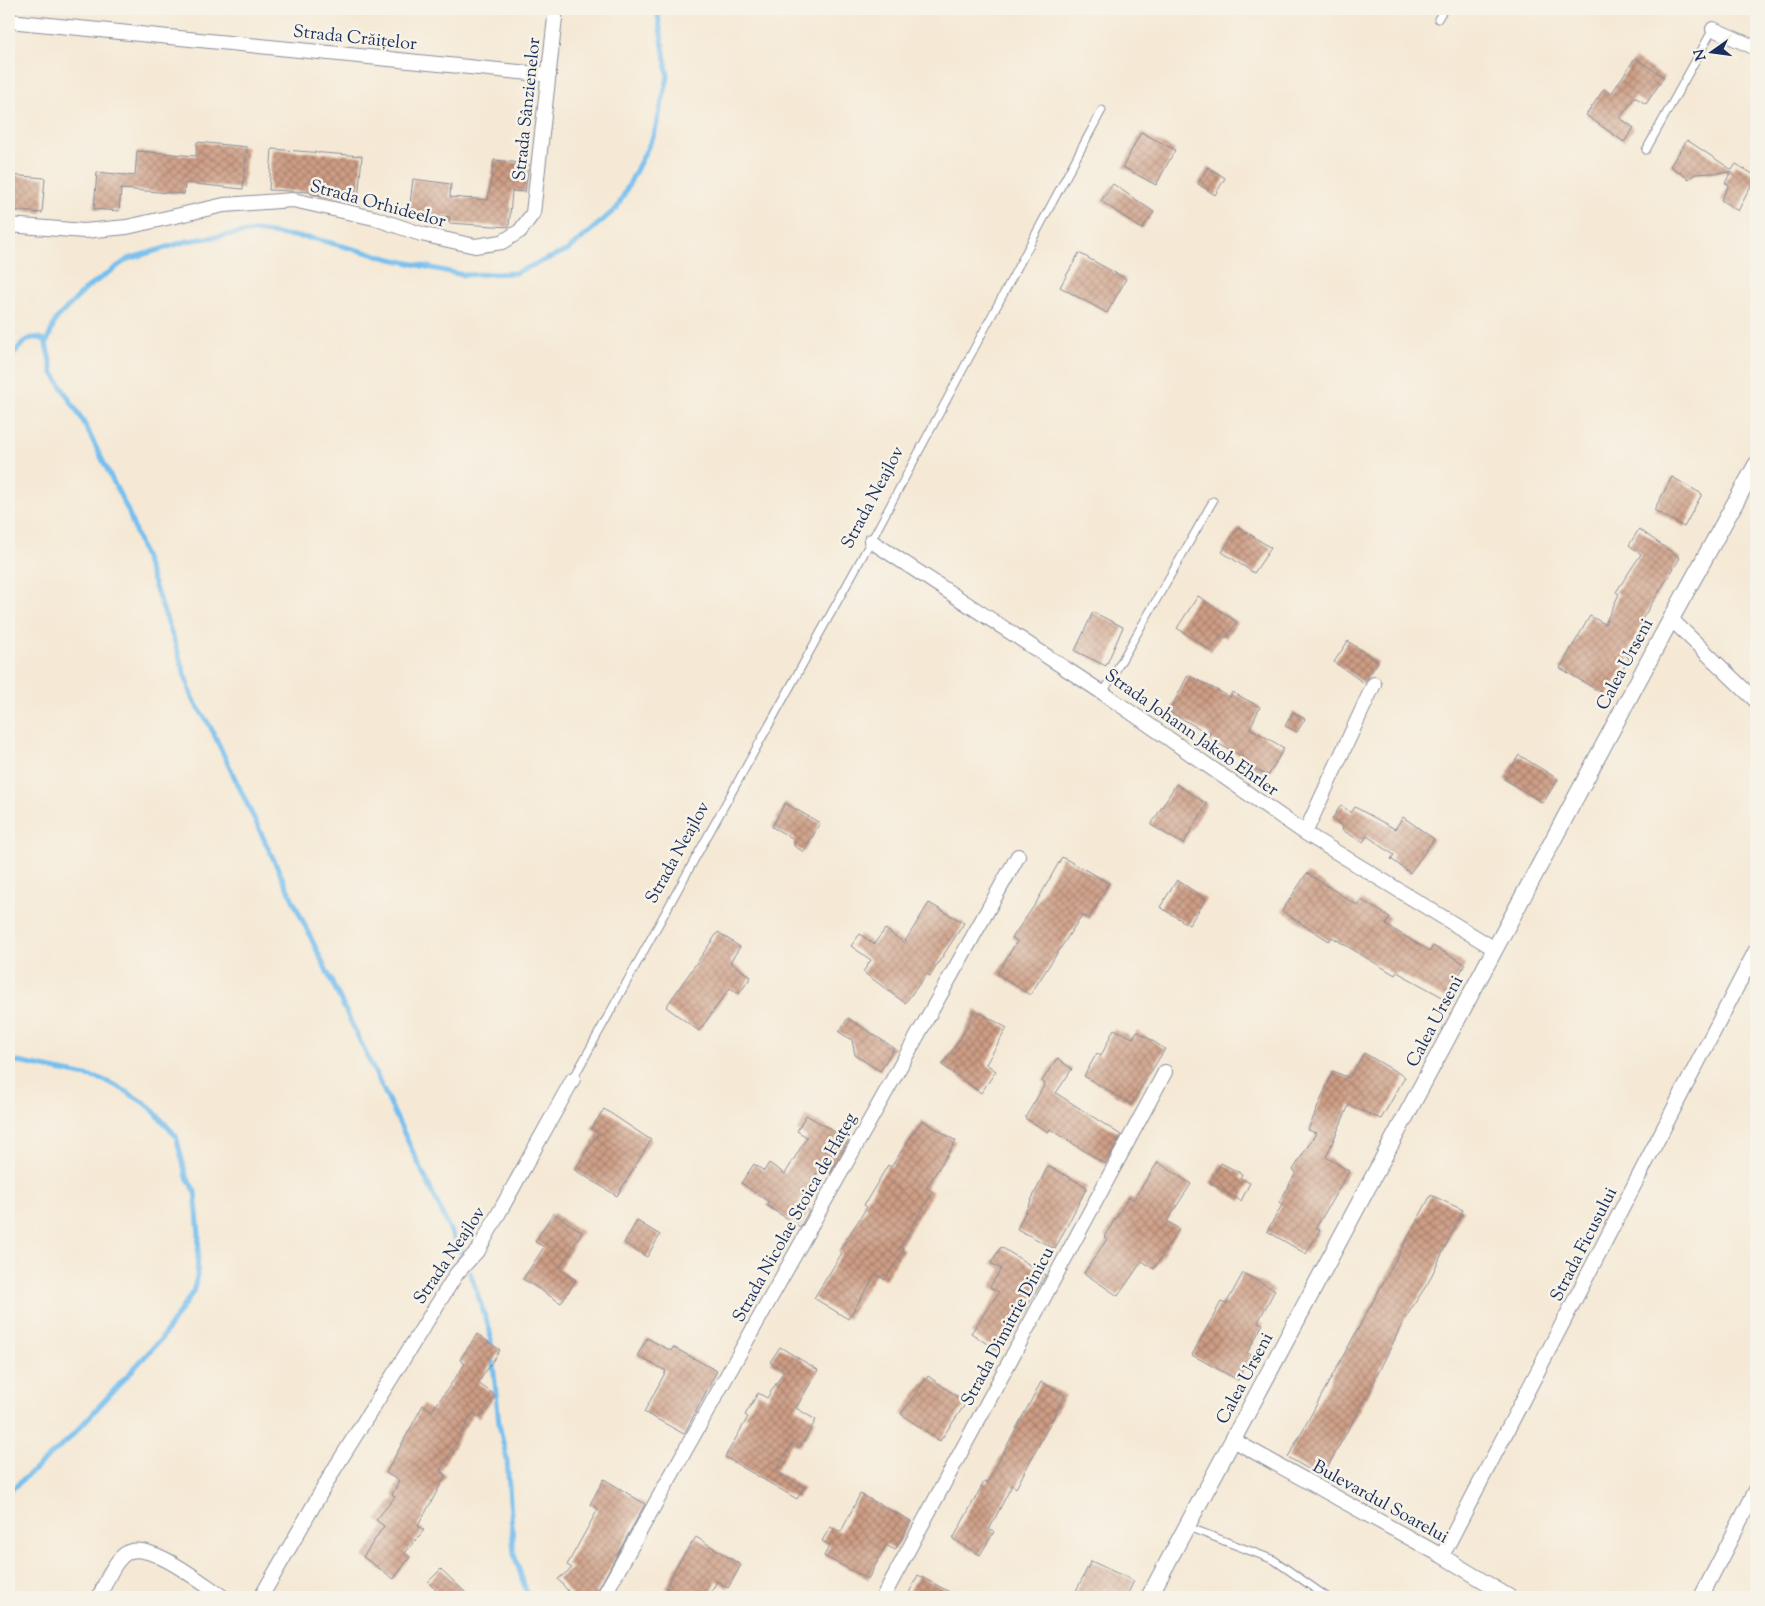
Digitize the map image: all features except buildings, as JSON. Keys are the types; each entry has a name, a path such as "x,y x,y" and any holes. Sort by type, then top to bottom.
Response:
{"street":[{"name":"Strada Sânzienelor","path":"533,213 556,9"},
{"name":"Strada Crăițelor","path":"9,21 549,75"},
{"path":"1713,29 1756,48"},
{"name":"Strada Orhideelor","path":"9,225 84,231 127,227 224,205 293,200 374,218 421,234 475,246 502,242 520,231 533,213"},
{"name":"Calea Urseni","path":"1149,1597 1671,619 1756,465"},
{"name":"Strada Johann Jakob Ehrler","path":"871,541 1103,693 1305,833 1495,949"},
{"path":"1671,619 1756,701"},
{"path":"1305,833 1374,684"},
{"name":"Strada Nicolae Stoica de Hațeg","path":"603,1597 1018,856"},
{"name":"Strada Ficusului","path":"1442,1556 1756,950"},
{"name":"Strada Dimitrie Dinicu","path":"883,1597 1165,1072"},
{"name":"Strada Neajlov","path":"261,1597 335,1468 457,1273 479,1249 573,1079"},
{"name":"Bulevardul Soarelui","path":"1233,1440 1442,1556 1510,1597"},
{"path":"1701,1597 1756,1490"},
{"path":"99,1597 116,1564 126,1553 138,1550 156,1554 223,1597"}],"lane":[{"path":"1438,18 1444,9"},
{"path":"1646,150 1713,29"},
{"name":"Strada Neajlov","path":"573,1079 871,541 1102,110"},
{"path":"1103,693 1213,501"},
{"path":"1187,1526 1274,1560 1327,1597"}],"waterway":[{"path":"463,1257 210,726 192,698 175,643 128,511 83,421 53,373 46,344 56,319 88,287 128,259 188,241 254,231 316,239 391,259 463,275 515,273 568,250 617,208 654,135 668,77 657,9"},
{"path":"9,359 25,341 35,338 47,341"},
{"path":"9,1060 101,1079 119,1087 149,1106 176,1136 186,1175 195,1192 199,1234 197,1277 193,1292 161,1339 69,1439 9,1492"},
{"path":"470,1272 490,1331 499,1424 507,1460 514,1554 528,1597"}]}
